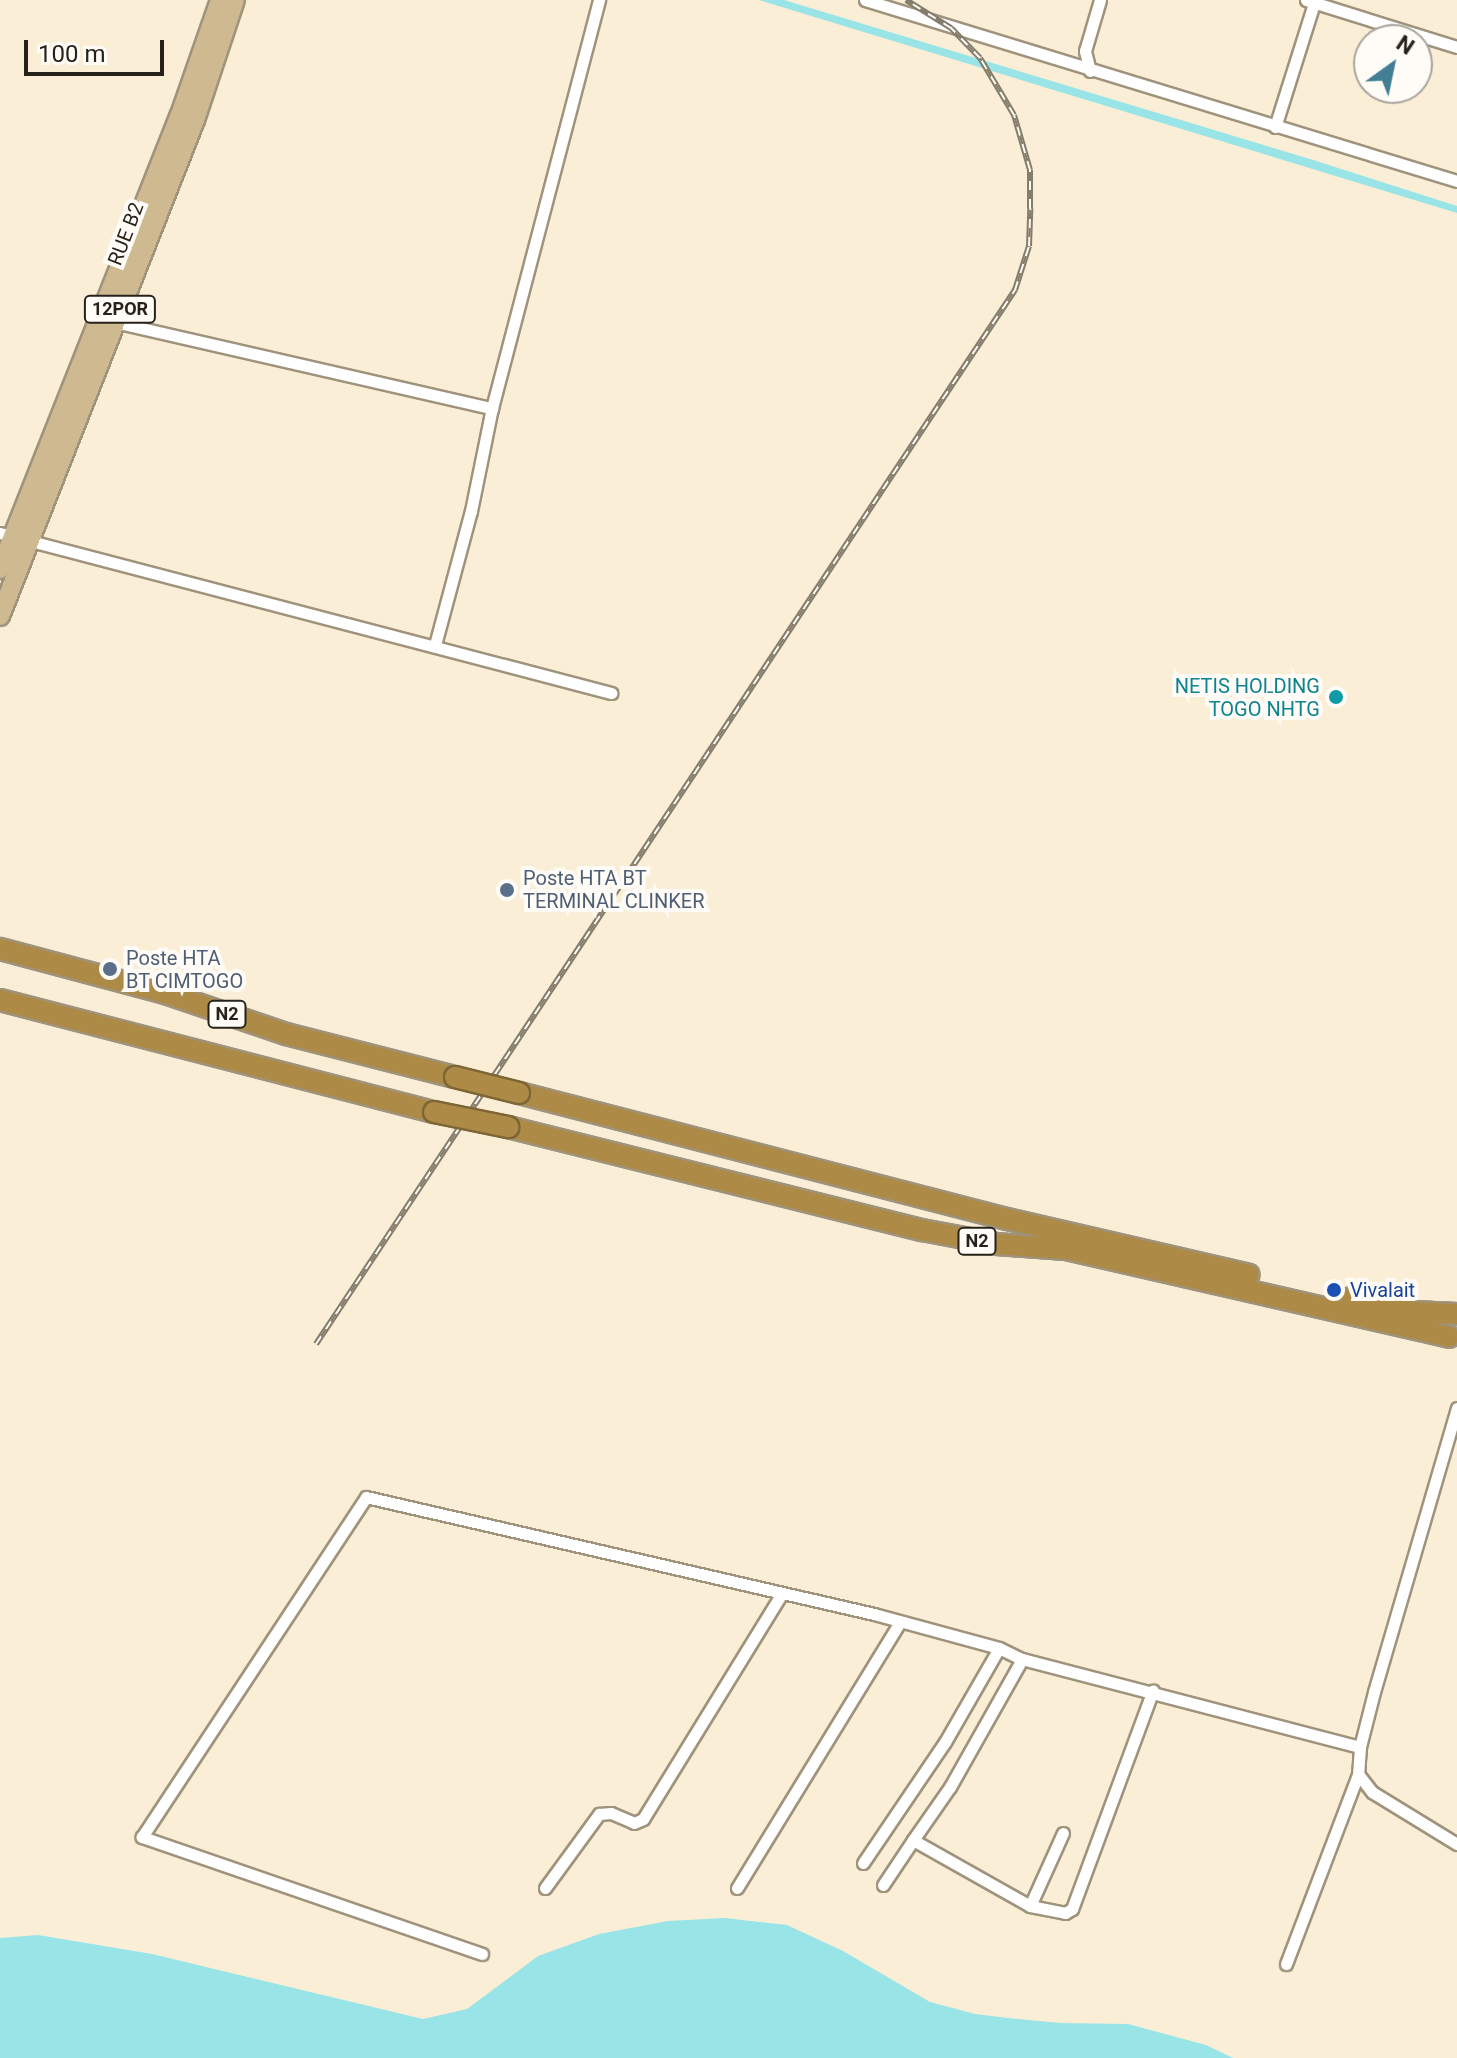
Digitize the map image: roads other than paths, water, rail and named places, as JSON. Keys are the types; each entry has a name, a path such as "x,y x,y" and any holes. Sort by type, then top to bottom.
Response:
{"highway":[{"name":"N2","path":"0,949 165,993 286,1034 1007,1219 1403,1309 1455,1330"},
{"name":"N2","path":"0,1000 434,1112 508,1127 922,1230 996,1244 1066,1249 1455,1330"}],"main road":[{"name":"RUE B2","path":"0,616 14,537 180,115 220,0"},
{"name":"RUE B2","path":"0,569 115,322 195,120 235,0"}],"street":[{"path":"435,645 471,511 492,408 599,0"},
{"path":"865,0 1457,181"},
{"path":"1090,71 1085,51 1100,0"},
{"path":"1275,127 1312,1 1457,47"},
{"path":"115,322 492,408"},
{"path":"14,537 611,693"},
{"path":"1286,1964 1358,1774 1360,1747 1457,1408"},
{"path":"482,1954 142,1837 366,1497 782,1593 999,1648 1022,1659 1153,1690 1360,1747"},
{"path":"545,1888 599,1814 611,1813 634,1823 643,1819 782,1593"},
{"path":"737,1888 899,1624"},
{"path":"863,1863 945,1742 999,1648"},
{"path":"883,1885 950,1787 1022,1659"},
{"path":"913,1840 1030,1906 1065,1913 1078,1901 1153,1690"},
{"path":"1358,1774 1372,1792 1457,1844"},
{"path":"1030,1906 1063,1833"}],"water":[{"path":"759,0 784,0 1310,159 1457,206 1457,213"},
{"path":"725,1918 787,1925 843,1951 930,2002 975,2014 1008,2018 1128,2024 1206,2045 1233,2058 0,2058 0,1938 38,1935 152,1954 423,2019 467,2009 538,1956 599,1934 668,1921"}],"railway":[{"path":"316,1344 1015,290 1029,246 1030,170 1014,115 980,58 951,28 906,0"}],"place":[{"name":"NETIS HOLDING TOGO NHTG","path":"1336,697"},
{"name":"Poste HTA BT TERMINAL CLINKER","path":"507,890"},
{"name":"Poste HTA BT CIMTOGO","path":"110,969"},
{"name":"Vivalait","path":"1334,1290"}]}
